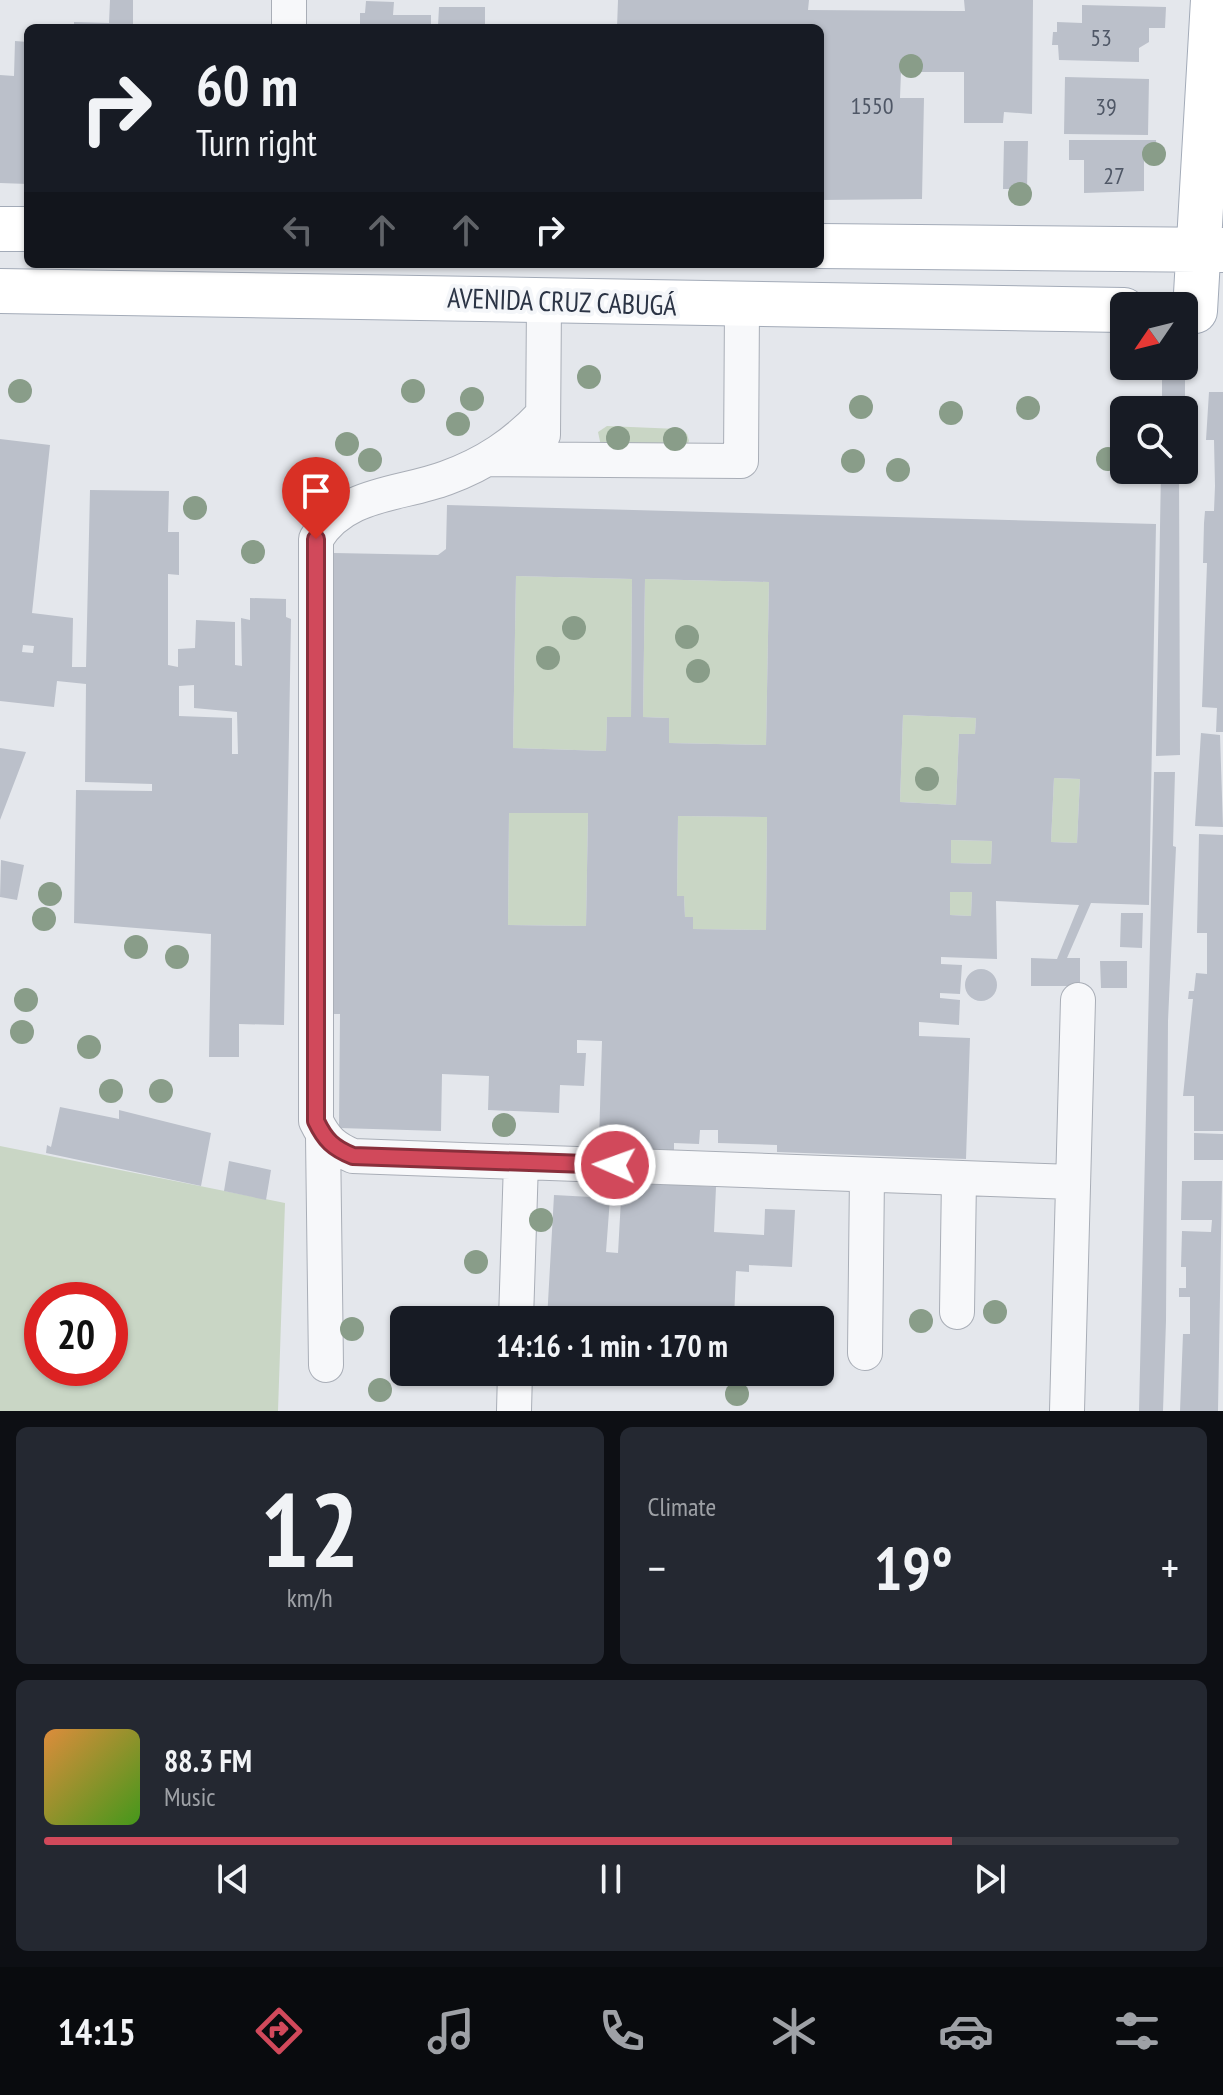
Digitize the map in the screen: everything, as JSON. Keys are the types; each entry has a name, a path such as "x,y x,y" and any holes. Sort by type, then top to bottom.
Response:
{"main road":[{"path":"1201,311 1211,250 1213,0"},
{"path":"0,229 24,229"},
{"path":"824,246 1211,250"},
{"name":"AVENIDA CRUZ CABUGÁ","path":"0,291 329,294 742,307 1110,310"}],"street":[{"path":"289,0 289,24"},
{"path":"542,459 544,301"},
{"path":"491,459 741,461 742,307"},
{"path":"326,1365 323,1137 316,1121 316,539 330,520 359,503 443,480 491,459 521,438 543,414"},
{"path":"1067,1411 1078,1000"},
{"path":"323,1137 335,1148 353,1156 1073,1182"},
{"path":"516,1306 521,1162"},
{"path":"865,1353 867,1175"},
{"path":"957,1312 959,1178"},
{"path":"514,1411 515,1386"}],"green space":[{"path":"607,426 678,429 687,434 689,441 686,447 601,446 598,432"},
{"path":"516,576 632,579 631,717 607,717 606,751 513,748"},
{"path":"645,579 769,582 766,745 669,743 669,718 643,717"},
{"path":"903,715 976,718 975,734 959,734 956,805 900,802"},
{"path":"1054,778 1080,779 1077,843 1051,842"},
{"path":"509,813 588,813 586,926 508,925"},
{"path":"678,816 767,817 766,930 693,929 693,917 685,917 684,897 677,896"},
{"path":"951,840 992,841 991,864 951,863"},
{"path":"950,892 972,892 971,916 950,915"},
{"path":"0,1146 285,1203 278,1411 0,1411"}],"building":[{"path":"110,0 133,0 133,24 74,22 109,23"},
{"path":"618,0 809,0 808,10 965,11 964,0 1033,0 1032,114 1004,112 1003,123 964,123 964,72 901,72 900,98 924,98 922,199 824,200 824,24 617,24"},
{"path":"366,1 394,2 393,15 431,15 431,24 360,24 360,13 365,13"},
{"path":"1082,5 1166,7 1165,28 1149,28 1149,42 1139,48 1139,62 1059,60 1058,45 1052,45 1057,22 1082,23"},
{"path":"439,7 485,7 485,24 438,24"},
{"path":"15,41 24,42 24,184 0,183 0,75 14,76"},
{"path":"1065,77 1149,79 1148,135 1064,134"},
{"path":"1069,140 1156,140 1157,157 1144,157 1144,191 1084,193 1084,160 1069,160"},
{"path":"1004,141 1028,141 1027,189 1003,189"},
{"path":"1162,380 1185,380 1185,396 1162,396"},
{"path":"1209,392 1223,392 1223,732 1216,732 1217,708 1202,707 1207,563 1203,563 1204,523 1205,511 1214,511 1215,486 1214,440 1206,440"},
{"path":"0,439 50,445 32,613 73,618 72,667 86,667 90,490 169,491 168,532 179,532 179,575 168,574 168,665 178,667 178,649 195,648 196,620 235,622 235,665 242,666 241,618 250,620 250,598 286,599 286,617 291,619 284,1025 239,1024 239,1057 209,1057 211,934 74,923 76,790 152,791 152,784 85,782 86,684 57,681 54,707 0,701","holes":["23,645 34,646 33,653 22,652","194,685 194,708 237,712 238,754 232,754 232,718 179,716 179,686"]},
{"path":"1161,484 1179,484 1180,755 1156,756"},
{"path":"447,505 1156,524 1149,905 1091,903 1067,958 1080,958 1080,986 1031,986 1031,958 1057,959 1079,905 996,901 997,959 941,957 941,964 962,965 960,994 940,993 940,998 960,1000 959,1025 919,1022 919,1036 970,1038 966,1159 777,1152 777,1145 718,1143 718,1130 700,1130 699,1144 674,1143 674,1151 641,1150 641,1142 599,1141 602,1041 577,1040 577,1053 586,1053 584,1086 560,1085 559,1113 488,1110 489,1076 442,1074 441,1131 339,1128 340,1014 327,1014 334,553 438,555 446,549","holes":["516,576 632,579 631,717 607,717 606,751 513,748","645,579 769,582 766,745 669,743 669,718 643,717","903,715 976,718 975,734 959,734 956,805 900,802","1054,778 1080,779 1077,843 1051,842","509,813 588,813 586,926 508,925","678,816 767,817 766,930 693,929 693,917 685,917 684,896 677,896","951,840 992,841 991,864 951,863","950,892 972,892 971,916 950,915"]},
{"path":"1201,733 1220,735 1223,827 1195,826"},
{"path":"0,748 26,752 0,820"},
{"path":"1154,772 1175,772 1173,846 1176,847 1168,1021 1166,1321 1163,1411 1139,1411"},
{"path":"1199,834 1223,835 1223,1131 1194,1131 1194,1096 1183,1096 1193,999 1188,999 1189,991 1194,991 1196,973 1207,974 1207,933 1197,933"},
{"path":"1,860 24,865 17,900 0,897"},
{"path":"1121,913 1143,913 1142,948 1120,947"},
{"path":"1100,961 1127,961 1127,988 1101,988"},
{"path":"981,969 993,973 997,985 993,997 981,1001 969,997 965,985 969,973"},
{"path":"60,1107 119,1119 119,1110 211,1133 201,1186 46,1153 47,1145 51,1147"},
{"path":"1194,1133 1223,1134 1223,1160 1194,1160"},
{"path":"229,1161 271,1170 266,1200 224,1191"},
{"path":"622,1181 716,1187 714,1232 764,1235 765,1209 795,1210 792,1267 749,1265 749,1272 736,1271 735,1306 548,1306 554,1195 610,1198 606,1252 618,1253"},
{"path":"1182,1181 1222,1181 1218,1411 1180,1411 1183,1334 1190,1334 1190,1297 1179,1297 1179,1288 1186,1288 1186,1267 1181,1267 1182,1231 1211,1232 1212,1220 1181,1220"}],"route":[{"path":"316,539 316,1121 323,1137 335,1148 353,1156 615,1165"}]}
